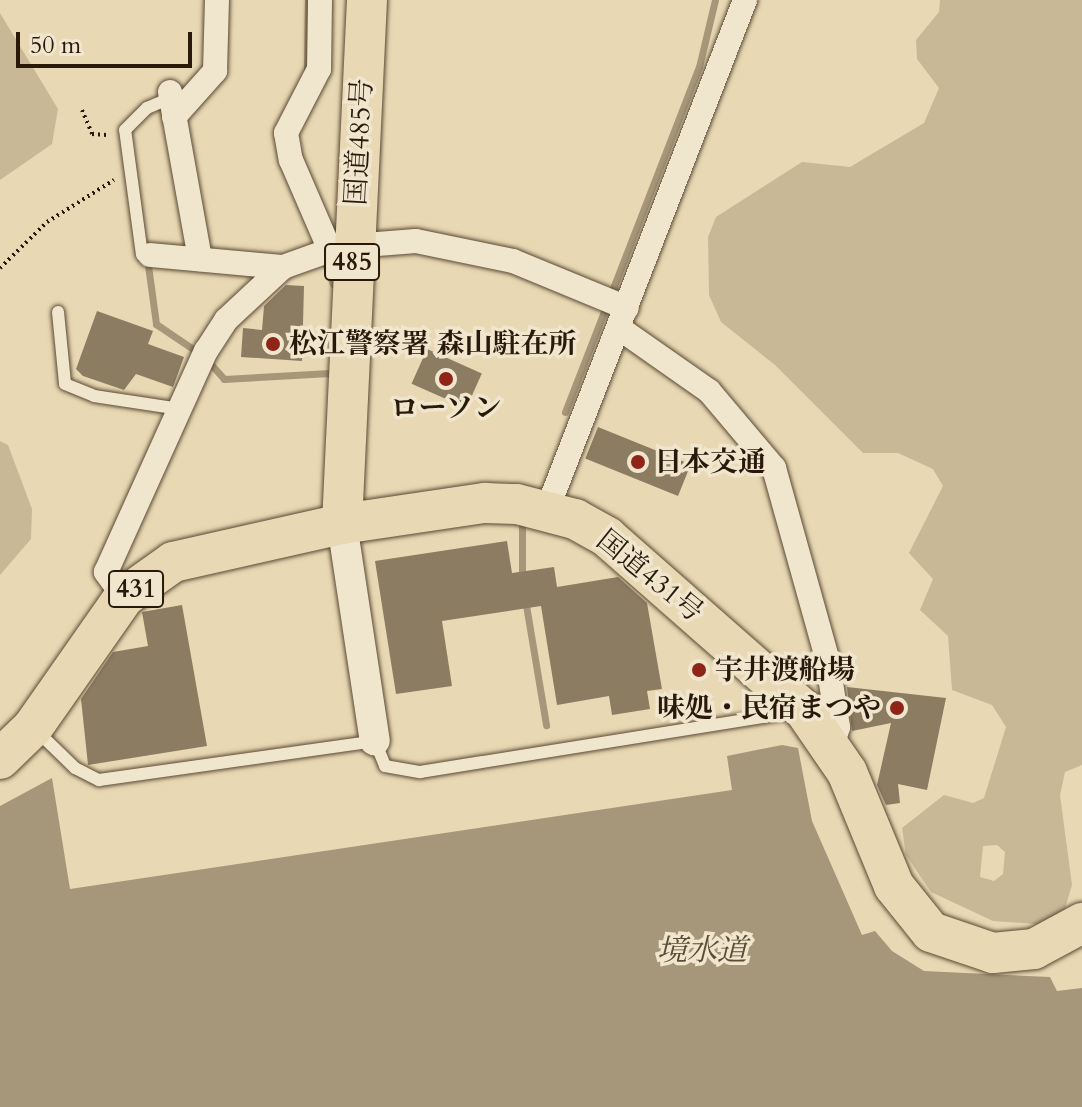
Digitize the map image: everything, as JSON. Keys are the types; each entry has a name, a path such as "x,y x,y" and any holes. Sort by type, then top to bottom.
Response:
{"highway":[{"name":"国道485号","path":"342,524 332,250 367,0"},
{"name":"国道431号","path":"0,759 33,727 124,597 173,562 197,554 342,524 485,503 547,510 607,537 805,711 832,747 894,886 931,932 993,953 1034,949 1082,923"}],"street":[{"path":"200,259 172,102 215,71 217,0"},
{"path":"320,0 319,69 286,133 291,160 332,250"},
{"path":"547,510 616,308 745,0"},
{"path":"124,597 106,572 180,409 226,320 283,267 332,250 416,241 513,261 616,308 709,391 774,468 827,658 838,727 832,747"},
{"path":"146,255 283,267"},
{"path":"342,524 375,741"}],"lane":[{"path":"146,255 125,130 147,108 172,102"},
{"path":"58,312 65,384 94,396 180,409"},
{"path":"33,727 75,768 99,780 375,741 385,766 420,772 805,711"}],"path":[{"path":"82,110 95,136 125,130"},
{"path":"0,268 86,193 132,178"}],"shaded area":[{"path":"940,0 1082,0 1082,765 1065,772 1060,795 1072,885 1063,915 1036,924 993,921 931,892 906,855 902,828 944,795 973,803 984,798 1006,727 992,705 952,690 948,636 920,610 933,579 909,553 943,486 933,469 898,453 863,453 775,365 721,322 709,295 708,237 716,217 802,162 850,167 924,123 939,88 917,59 916,40 939,12","holes":["997,845 1005,852 1003,874 994,881 980,877 983,846"]},
{"path":"0,13 58,109 52,144 0,180"},
{"path":"0,441 8,445 32,509 31,539 0,575"}],"water":[{"name":"境水道","path":"782,745 798,748 812,821 862,935 875,931 892,951 924,971 1050,977 1057,991 1082,988 1082,1107 0,1107 0,806 52,778 70,889 732,790 727,756"}],"building":[{"path":"286,285 304,286 302,361 241,357 243,328 262,330 264,306"},
{"path":"97,311 153,331 148,344 184,357 173,387 136,374 124,390 83,376 76,369"},
{"name":"ローソン","path":"427,349 482,373 466,408 412,384"},
{"name":"日本交通","path":"598,427 691,464 678,496 585,459"},
{"path":"507,541 512,573 554,567 557,587 618,577 647,603 662,689 647,691 650,709 612,715 609,696 557,705 541,606 442,621 452,686 396,694 375,561"},
{"path":"182,605 207,746 88,765 81,699 113,652 148,646 142,612"},
{"path":"847,687 946,698 927,790 898,784 900,803 886,805 877,785 891,723 852,731"}],"waterway":[{"path":"307,70 308,0"},
{"path":"565,412 699,67 715,0"},
{"path":"147,258 156,324 199,353"},
{"path":"323,258 333,284"},
{"path":"208,361 224,379 330,373"},
{"path":"522,522 522,579"},
{"path":"525,599 546,725"}],"place":[{"name":"松江警察署 森山駐在所","path":"273,344"},
{"name":"ローソン","path":"446,379"},
{"name":"日本交通","path":"638,462"},
{"name":"宇井渡船場","path":"699,670"},
{"name":"味処・民宿まつや","path":"897,708"}]}
